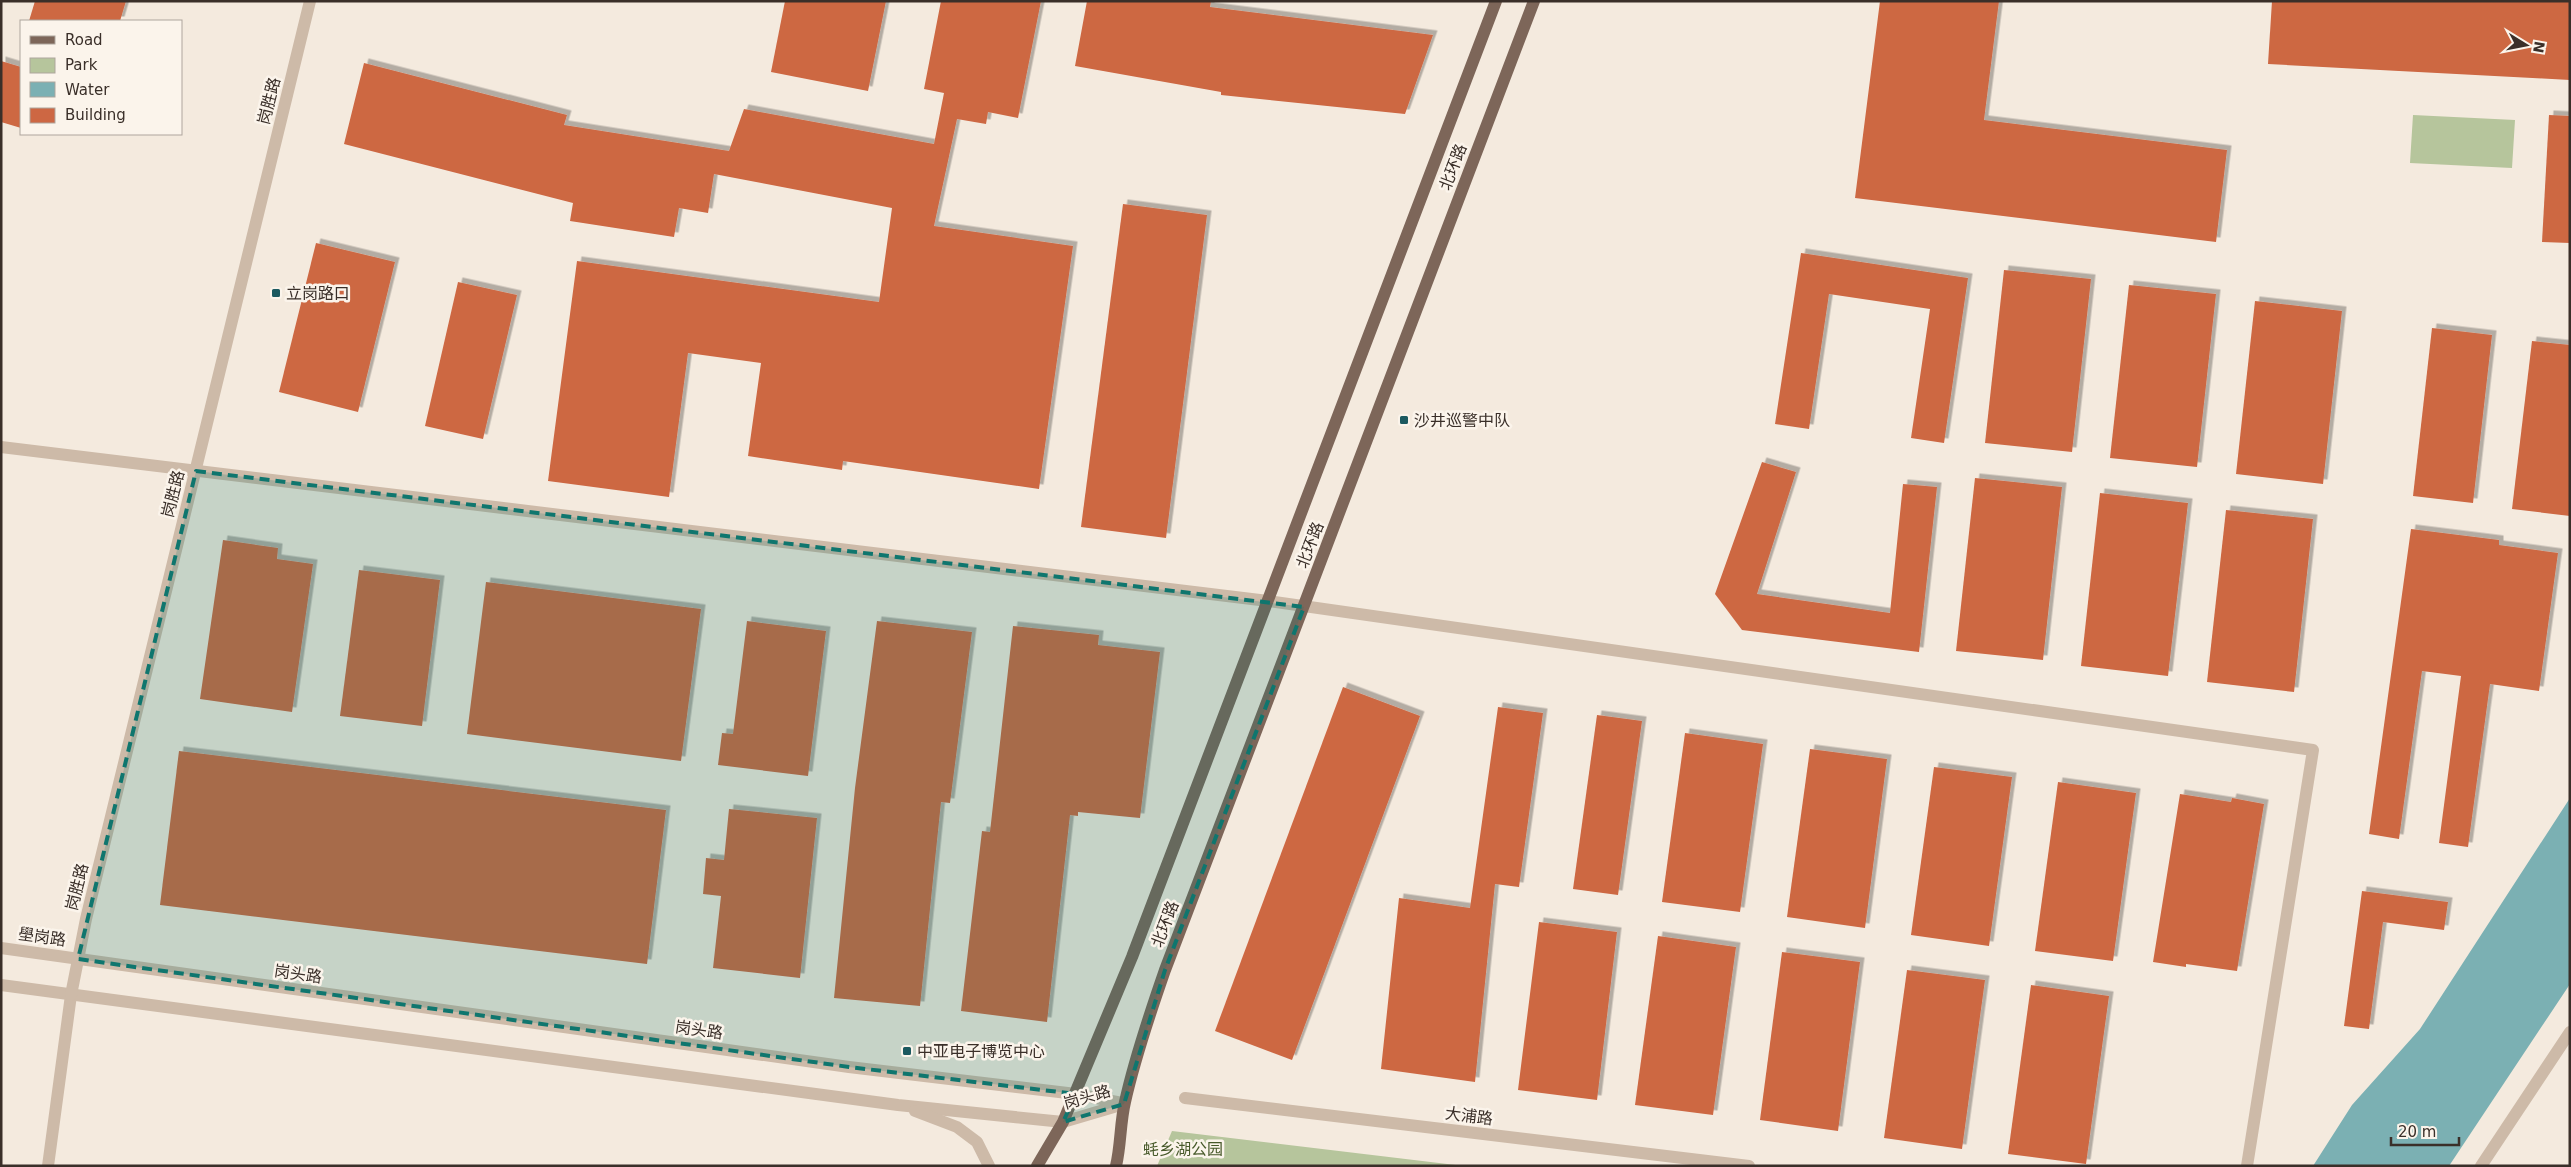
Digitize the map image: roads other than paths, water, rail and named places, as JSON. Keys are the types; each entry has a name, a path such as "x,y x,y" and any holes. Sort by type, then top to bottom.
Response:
{"main road":[{"name":"北环路","path":"1037,1166 1064,1122 1132,957 1496,1"},
{"name":"北环路","path":"1116,1166 1120,1151 1124,1104 1141,1038 1165,970 1534,1"}],"street":[{"name":"岗胜路","path":"48,1166 71,995 78,959 310,1"},
{"path":"1,448 1268,601 2313,750 2247,1166"},
{"name":"壆岗路","path":"1,948 78,959"},
{"name":"岗头路","path":"78,959 849,1067 1076,1094 1124,1104"},
{"path":"1,985 71,995"},
{"name":"岗头路","path":"71,995 898,1105 1064,1122 1124,1104"},
{"path":"2481,1166 2570,1032"},
{"name":"大浦路","path":"1185,1098 1749,1166"},
{"path":"898,1105 957,1127 977,1142 988,1166"}],"water":[{"path":"2570,798 2570,984 2449,1166 2313,1166 2352,1105 2420,1029"}],"place":[{"name":"立岗路口","path":"276,293"},
{"name":"沙井巡警中队","path":"1404,420"},
{"name":"中亚电子博览中心","path":"907,1051"}],"park label":[{"name":"蚝乡湖公园","path":"1183,1149"}]}
